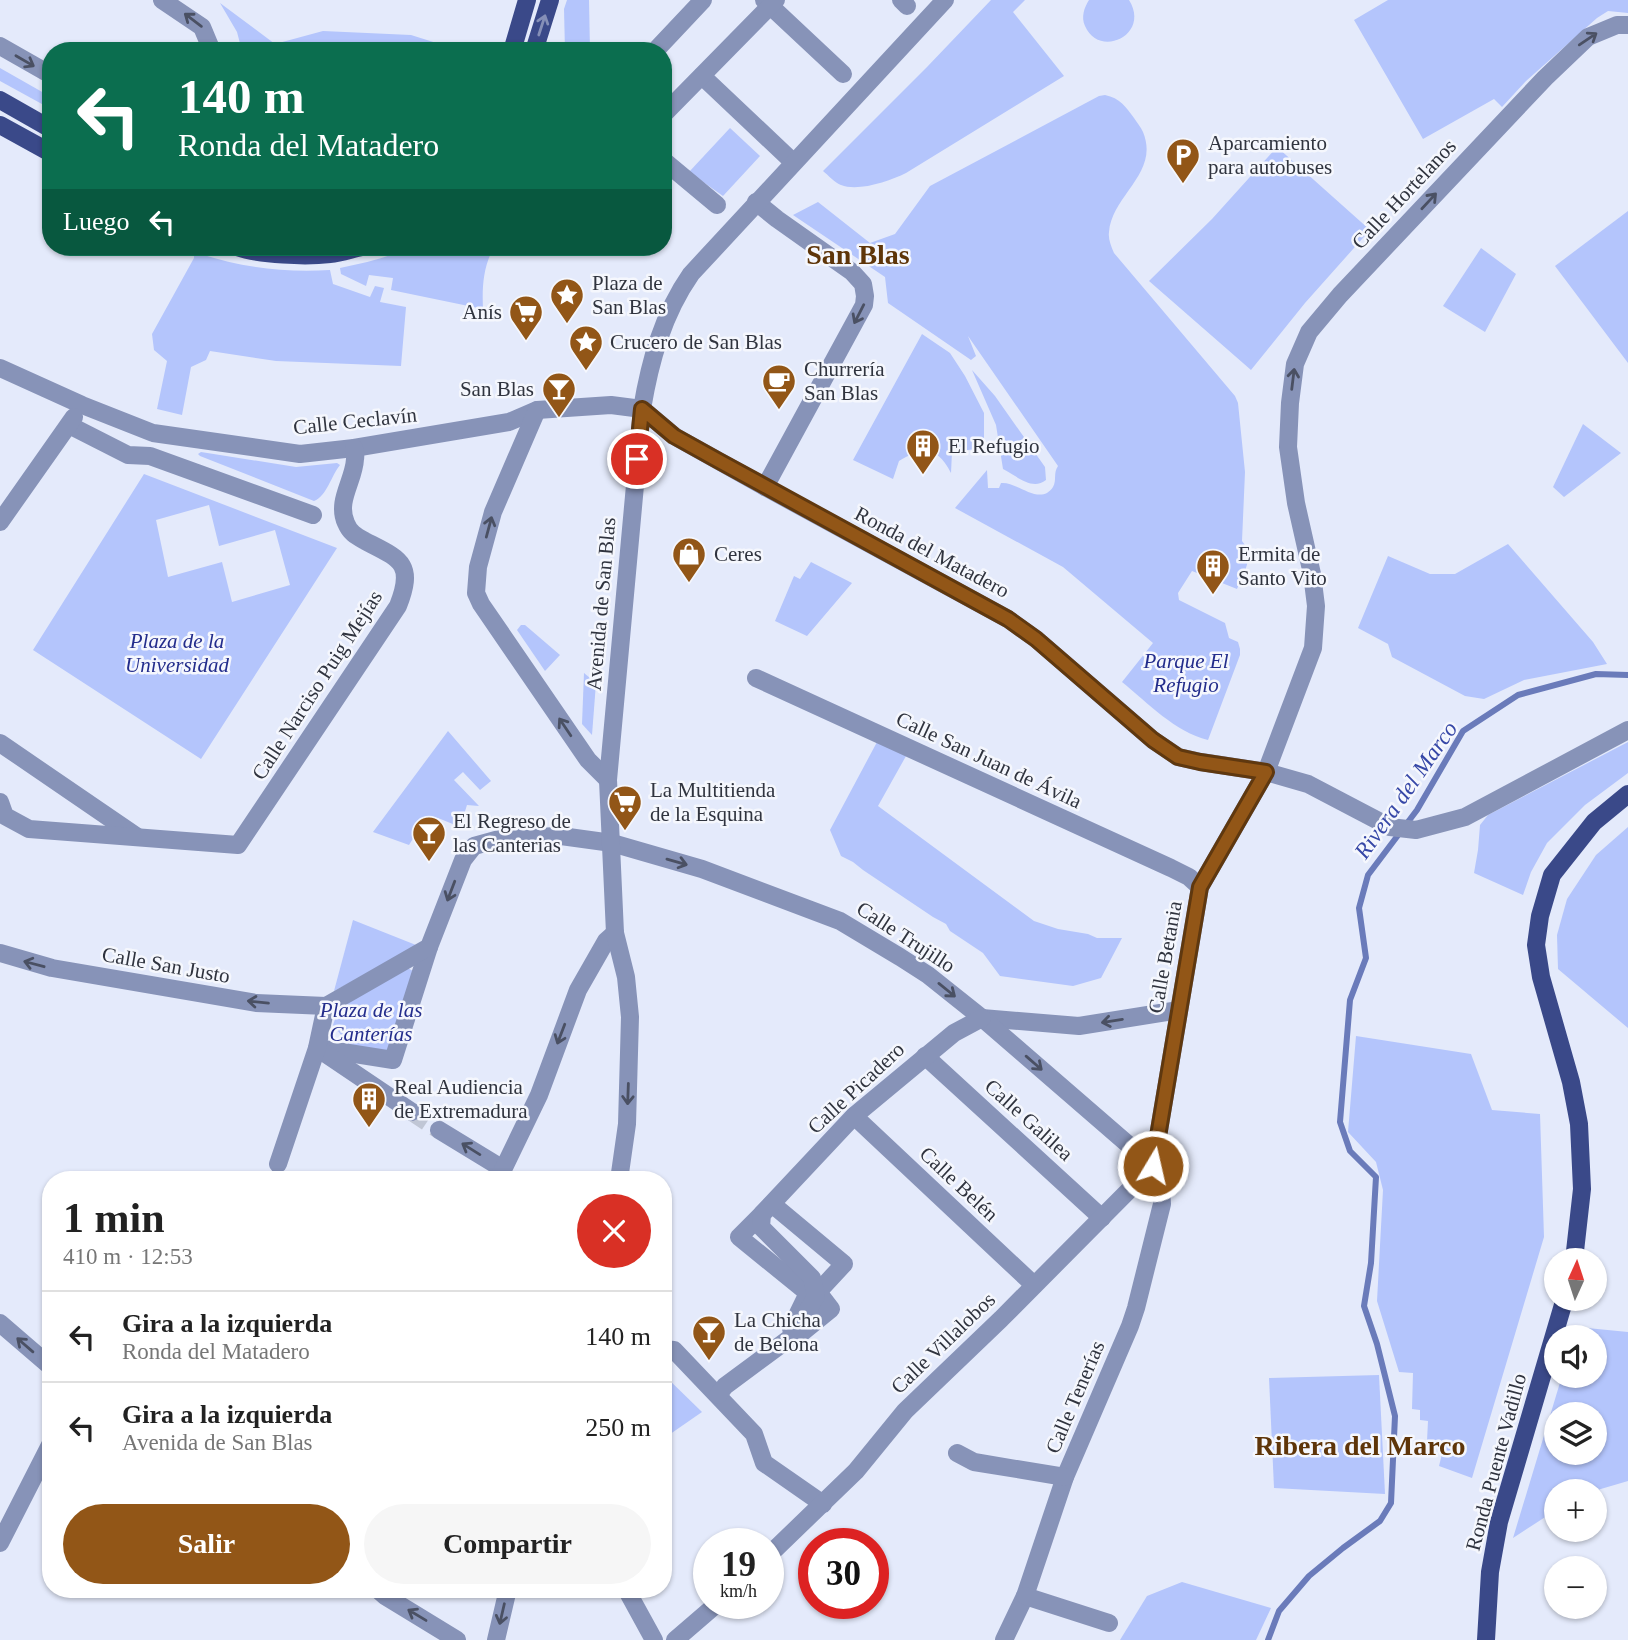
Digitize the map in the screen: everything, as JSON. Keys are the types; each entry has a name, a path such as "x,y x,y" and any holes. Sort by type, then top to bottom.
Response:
{"main road":[{"path":"515,42 527,0"},
{"path":"537,42 550,0"},
{"path":"0,100 42,124"},
{"path":"0,125 42,148"},
{"path":"1575,1248 1582,1189 1579,1124 1571,1082 1541,977 1536,945 1540,916 1552,875 1594,822 1628,794"},
{"name":"Ronda Puente Vadillo","path":"1486,1640 1490,1572 1499,1522 1561,1311"}],"street":[{"path":"162,0 202,27 208,42"},
{"path":"663,42 703,0"},
{"name":"Avenida de San Blas","path":"620,1171 626,1124 630,1017 626,977 615,933 608,780 647,376 666,316 691,274 945,0"},
{"path":"672,106 771,2 843,74"},
{"name":"Calle Hortelanos","path":"1266,772 1313,648 1316,606 1288,447 1295,364 1309,332 1340,295 1545,78 1588,37 1617,25 1628,24"},
{"path":"0,46 42,70"},
{"path":"702,76 793,162"},
{"path":"672,168 717,205"},
{"path":"756,202 852,272 863,284 865,296 864,305 765,487"},
{"name":"Calle Ceclavín","path":"0,368 153,433 300,454 354,448 509,422 537,410 611,405 642,409"},
{"path":"0,522 82,405"},
{"name":"Ronda del Matadero","path":"642,409 674,436 1008,619 1036,639 1153,740 1178,757 1266,772"},
{"path":"537,410 493,512 478,567 476,593 588,760 608,780"},
{"path":"69,425 128,455 150,456 313,515"},
{"path":"150,456 153,433"},
{"name":"Calle Narciso Puig Mejías","path":"138,837 239,845 398,606 404,591 404,566 396,558 352,534 345,522 342,508 355,459 354,448"},
{"name":"Calle San Juan de Ávila","path":"755,678 1189,877 1200,887"},
{"path":"1266,772 1308,784 1390,827 1416,831 1465,817 1628,730"},
{"path":"0,743 138,837"},
{"name":"Calle Betania","path":"1153,1166 1200,887 1266,772"},
{"path":"2,813 29,829 138,837"},
{"path":"317,1048 393,1060 429,947 463,860 474,846 503,838 561,836 612,843"},
{"name":"Calle Trujillo","path":"612,843 702,869 840,921 901,957 982,1018 1153,1166"},
{"path":"501,1171 539,1095 578,989 606,941 615,933"},
{"path":"278,1164 317,1048 326,1006 429,947"},
{"name":"Calle San Justo","path":"0,953 52,968 256,1003 326,1006"},
{"path":"982,1018 1079,1026 1179,1010"},
{"name":"Calle Picadero","path":"772,1204 854,1116 954,1033 982,1018"},
{"path":"317,1048 412,1112"},
{"name":"Calle Galilea","path":"925,1056 1102,1218"},
{"name":"Calle Belén","path":"854,1116 1034,1285"},
{"path":"439,1130 496,1171"},
{"name":"Calle Villalobos","path":"784,1541 856,1471 905,1411 1002,1319 1153,1166"},
{"name":"Calle Tenerías","path":"1004,1640 1025,1596 1065,1477 1136,1308 1163,1204 1161,1187 1153,1166"},
{"path":"718,1395 725,1386 796,1332 816,1296 812,1278 761,1227 762,1214 772,1204 844,1264 818,1292 831,1310 799,1335 796,1332"},
{"path":"0,1323 42,1359"},
{"path":"672,1350 754,1434 764,1463 823,1503"},
{"path":"957,1453 974,1462 1065,1477"},
{"path":"0,1543 42,1461"},
{"path":"1025,1596 1108,1623"},
{"path":"388,1598 457,1640"},
{"path":"496,1640 506,1598"},
{"path":"631,1598 654,1640"},
{"path":"675,1640 699,1619"}],"green space":[{"path":"567,0 589,0 590,42 565,42 564,9"},
{"path":"991,0 1025,0 1013,12 1064,76 906,173 874,185 848,187 836,183 823,171"},
{"path":"1089,0 1129,0 1134,13 1128,32 1111,42 1092,36 1083,19"},
{"path":"1388,0 1628,0 1628,13 1608,11 1597,18 1526,81 1502,107 1494,99 1423,139 1354,20"},
{"path":"220,3 272,42 240,42 237,32"},
{"path":"323,31 411,35 433,42 282,42"},
{"path":"0,68 42,92 42,104 0,81"},
{"name":"Parque El Refugio","path":"1105,95 1119,101 1128,110 1142,130 1147,147 1141,172 1112,219 1109,237 1114,253 1235,396 1238,403 1245,472 1242,541 1248,559 1245,571 1237,589 1192,571 1178,593 1179,600 1225,623 1229,638 1238,642 1240,649 1208,740 1173,724 1122,682 1153,643 1063,567 955,508 987,470 988,488 999,488 1001,483 1007,483 1042,495 1053,487 1058,466 968,336 976,356 971,360 888,303 885,277 793,215 818,202 870,243 895,234 930,186"},
{"path":"730,128 760,156 723,196 689,172"},
{"path":"1277,147 1370,230 1305,303 1251,370 1149,281 1212,219"},
{"path":"1628,211 1628,363 1555,266"},
{"path":"1481,248 1516,274 1485,332 1443,306"},
{"path":"208,256 261,268 295,271 330,270 333,284 370,297 375,286 384,288 380,302 406,307 401,366 276,361 210,351 206,360 191,367 182,415 157,409 167,361 154,350 152,334 194,258"},
{"path":"490,256 484,277 483,309 391,290 393,278 369,275 366,286 341,274 340,268 385,257"},
{"path":"922,334 950,353 965,376 984,413 984,448 952,452 951,473 935,454 915,453 899,461 893,479 853,460"},
{"path":"972,370 995,396 1045,467 1046,480 1030,483 1003,469 996,425"},
{"path":"1583,424 1621,453 1564,497 1553,487"},
{"path":"201,452 296,467 337,463 340,465 326,490 314,501 200,456 198,454"},
{"name":"Plaza de la Universidad","path":"144,474 337,548 201,759 33,650","holes":["209,505 219,546 275,530 290,585 232,602 222,562 168,577 156,520"]},
{"path":"1508,544 1593,642 1607,664 1524,680 1484,699 1465,696 1392,657 1388,644 1358,628 1388,556 1430,574 1455,574"},
{"path":"811,562 852,583 807,636 775,621 794,576 800,579"},
{"path":"521,625 525,625 560,655 545,671 517,630"},
{"path":"584,673 596,683 592,735 582,724"},
{"path":"448,731 491,781 480,790 463,772 454,780 479,806 467,805 460,827 438,818 431,837 417,832 409,845 373,832"},
{"path":"877,742 906,756 878,806 1034,921 1097,938 1122,938 1101,978 1073,986 1000,976 983,953 950,931 946,924 841,856 830,830"},
{"path":"1628,742 1628,773 1585,805 1547,843 1531,872 1523,895 1474,873 1480,825 1488,815"},
{"path":"1628,827 1628,1028 1558,969 1557,935 1567,899 1596,855"},
{"name":"Plaza de las Canterías","path":"353,920 421,947 334,991"},
{"name":"Plaza de las Canterías","path":"406,967 418,974 391,1052 350,1046 333,1025 339,1008"},
{"path":"1356,1036 1471,1054 1492,1110 1540,1114 1544,1237 1472,1478 1439,1466 1445,1442 1427,1441 1428,1421 1420,1420 1420,1410 1412,1409 1413,1373 1399,1372 1377,1301 1383,1190 1376,1162 1348,1132"},
{"path":"1607,1330 1628,1332 1628,1481 1607,1487 1607,1479 1544,1479 1544,1518 1513,1538 1544,1436 1544,1465 1607,1465 1607,1402 1554,1402 1558,1388 1607,1388"},
{"path":"1379,1375 1385,1494 1274,1488 1269,1378"},
{"path":"672,1383 702,1412 672,1433"},
{"path":"1182,1582 1271,1608 1256,1640 1120,1640 1147,1596"}],"waterway":[{"name":"Rivera del Marco","path":"1268,1640 1279,1611 1309,1576 1380,1521 1391,1503 1395,1416 1377,1344 1364,1306 1371,1263 1376,1177 1350,1151 1340,1122 1350,1000 1366,958 1359,908 1368,875 1417,810 1463,731 1518,695 1596,674 1628,675"}],"tunnel":[{"path":"412,1112 439,1130"}],"place":[{"name":"Aparcamiento para autobuses","path":"1183,185"},
{"name":"Plaza de San Blas","path":"567,325"},
{"name":"Anís","path":"526,342"},
{"name":"Crucero de San Blas","path":"586,372"},
{"name":"Churrería San Blas","path":"779,411"},
{"name":"San Blas","path":"559,419"},
{"name":"El Refugio","path":"923,476"},
{"name":"Ceres","path":"689,584"},
{"name":"Ermita de Santo Vito","path":"1213,596"},
{"name":"La Multitienda de la Esquina","path":"625,832"},
{"name":"El Regreso de las Canterias","path":"429,863"},
{"name":"Real Audiencia de Extremadura","path":"369,1129"},
{"name":"La Chicha de Belona","path":"709,1362"}],"district":[{"name":"San Blas","path":"858,254"},
{"name":"Ribera del Marco","path":"1360,1445"}],"route":[{"path":"637,459 642,409 674,436 1008,619 1036,639 1153,740 1178,757 1266,772 1200,887 1153,1166"}]}
